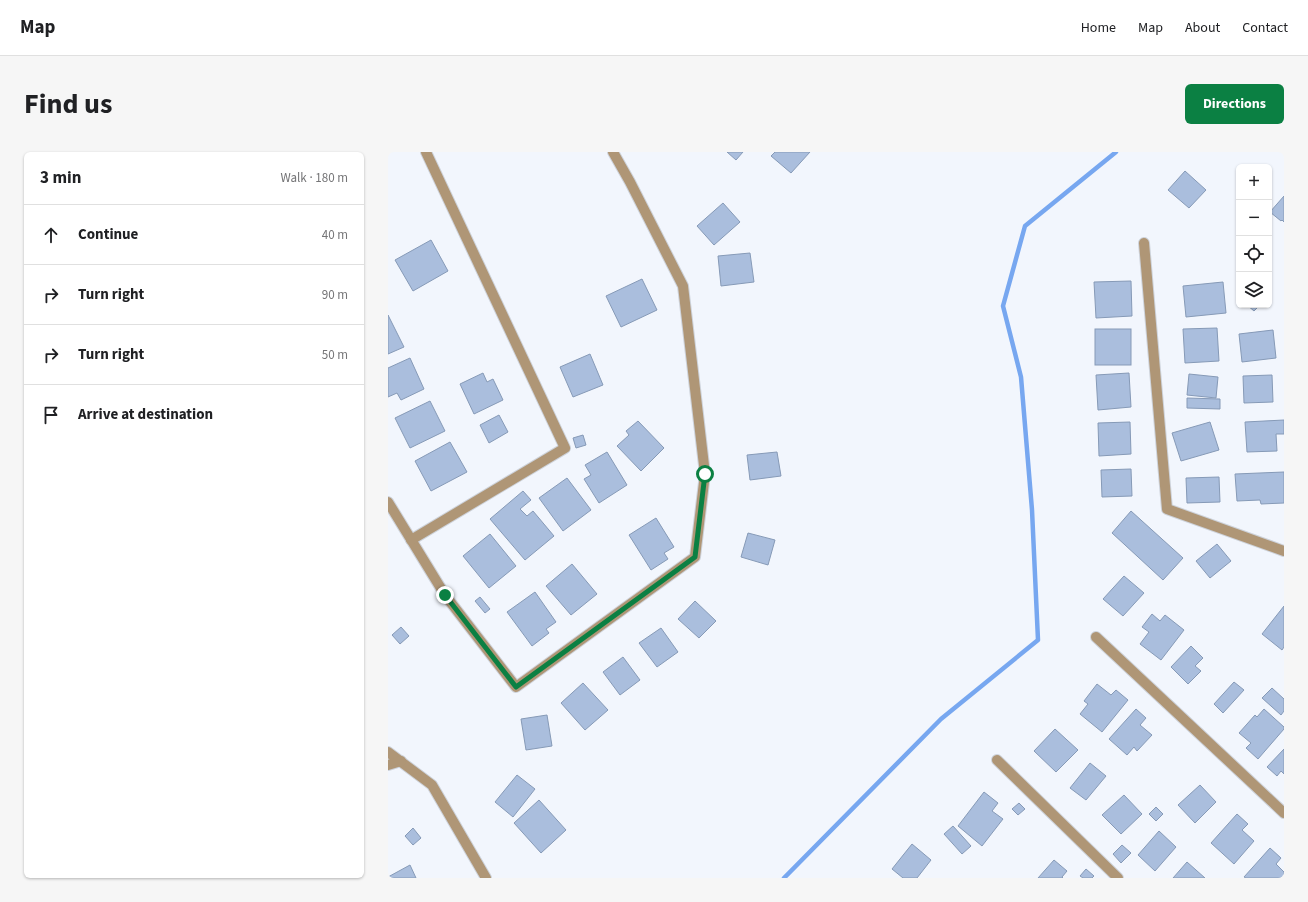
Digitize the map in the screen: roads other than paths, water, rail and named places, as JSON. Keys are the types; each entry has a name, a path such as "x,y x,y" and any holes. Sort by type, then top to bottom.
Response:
{"street":[{"path":"411,540 565,448 426,152"},
{"path":"388,502 445,595 516,687 695,557 705,474 683,286 613,152"},
{"path":"1144,243 1167,509 1284,551"},
{"path":"1096,637 1284,813"},
{"path":"388,752 432,785 486,878"},
{"path":"997,760 1118,878"},
{"path":"388,766 401,761"}],"waterway":[{"path":"784,878 941,719 1038,640 1032,510 1021,377 1003,306 1025,226 1116,152"}]}
